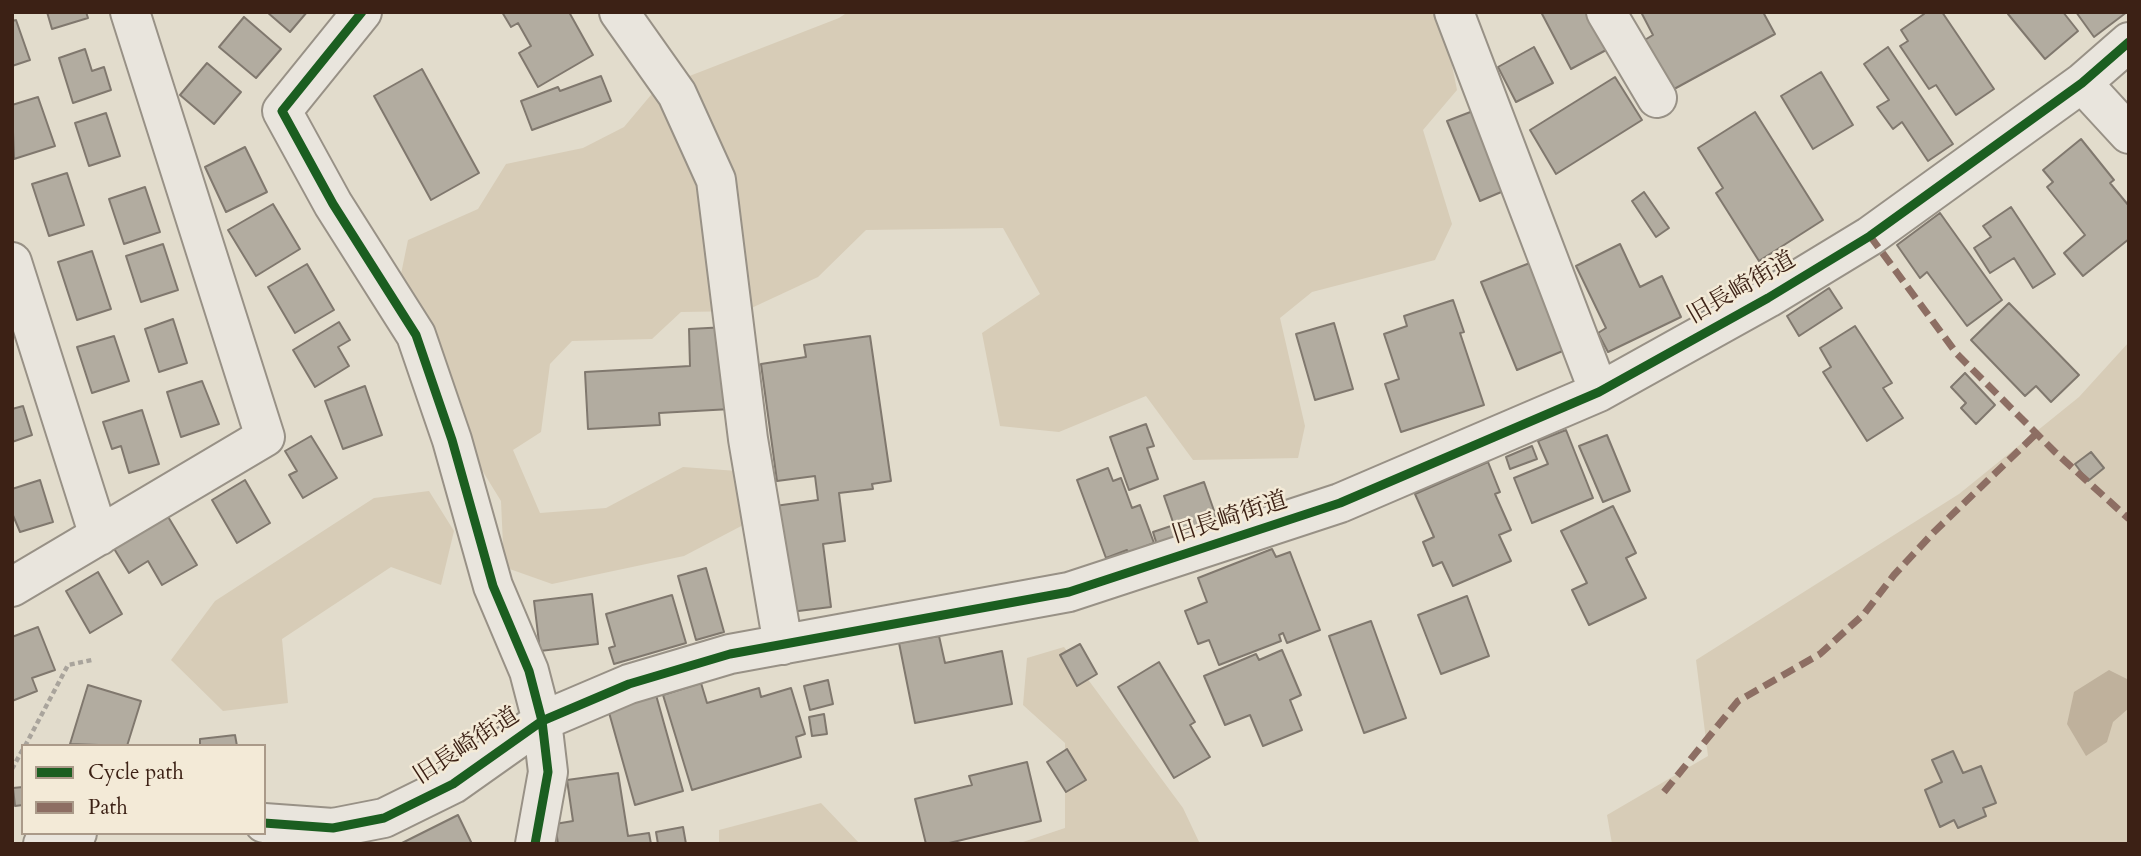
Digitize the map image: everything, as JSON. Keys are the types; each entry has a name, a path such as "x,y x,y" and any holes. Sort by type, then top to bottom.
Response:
{"street":[{"path":"12,587 265,437 130,12"},
{"path":"362,12 282,111 333,204 416,335 452,440 493,586 528,671 542,720 548,772 535,844"},
{"path":"619,12 677,94 716,180 748,439 783,645"},
{"path":"1606,12 1657,98"},
{"path":"1460,14 1599,392"},
{"name":"旧長崎街道","path":"266,823 333,828 384,818 453,785 542,720 629,684 730,654 1069,592 1340,503 1599,392 1768,298 1870,236 2082,83 2129,42"},
{"path":"2082,83 2129,134"},
{"path":"12,262 99,536"},
{"path":"43,844 71,835"}],"path":[{"path":"26,744 68,665 92,660"},
{"path":"12,769 21,753"}],"shaded area":[{"path":"848,12 1438,12 1443,21 1457,90 1423,130 1452,224 1435,260 1312,292 1280,318 1305,426 1298,458 1193,460 1146,396 1059,432 1000,426 982,333 1040,294 1003,228 866,230 818,277 745,311 681,312 652,339 572,341 550,364 541,432 513,450 540,513 606,508 683,467 737,471 747,523 684,556 552,584 504,567 501,501 469,449 400,279 408,240 478,209 506,164 583,148 624,127 656,89 839,18"},
{"path":"2129,342 2129,844 1612,844 1607,815 1708,756 1696,660 1959,494 2079,397"},
{"path":"429,491 454,531 441,585 391,567 282,639 288,703 223,711 171,660 215,601 374,498"},
{"path":"1064,647 1183,808 1200,844 1017,844 1065,828 1065,743 1023,705 1027,658"},
{"path":"2109,670 2129,680 2129,708 2113,722 2107,742 2086,756 2067,724 2074,692"},
{"path":"821,803 860,844 719,844 719,830"}],"building":[{"path":"47,12 86,12 88,18 52,29"},
{"path":"267,12 307,12 290,32"},
{"path":"502,12 569,12 593,55 538,87 519,53 531,46 518,23 511,27"},
{"path":"1541,12 1588,12 1608,49 1571,69"},
{"path":"1641,12 1763,12 1775,34 1665,94 1638,44 1653,35"},
{"path":"1923,12 1942,12 1994,89 1956,115 1936,85 1929,89 1900,46 1908,41 1901,30 1924,14"},
{"path":"2063,12 2078,31 2045,59 2008,14"},
{"path":"2076,12 2127,12 2094,37"},
{"path":"244,17 281,49 256,78 219,47"},
{"path":"16,20 30,60 12,66 12,21"},
{"path":"1534,47 1553,83 1516,102 1498,67"},
{"path":"1888,47 1953,144 1928,161 1902,122 1893,129 1877,107 1889,100 1864,64"},
{"path":"85,49 92,71 104,67 111,90 73,103 59,58"},
{"path":"207,63 241,92 214,124 180,95"},
{"path":"422,69 479,173 431,200 374,96"},
{"path":"1821,72 1853,125 1813,149 1781,96"},
{"path":"601,76 611,101 532,130 521,101 558,87 560,91"},
{"path":"1615,77 1642,120 1556,174 1530,130"},
{"path":"38,97 55,146 14,159 12,105"},
{"path":"1473,111 1506,190 1480,201 1447,121"},
{"path":"1755,112 1823,220 1759,261 1716,193 1723,188 1698,148"},
{"path":"106,113 120,156 89,166 75,123"},
{"path":"2081,139 2114,180 2110,183 2129,206 2129,239 2083,276 2064,253 2085,235 2047,187 2053,182 2043,170"},
{"path":"245,147 267,192 226,212 205,167"},
{"path":"67,173 84,225 49,236 32,184"},
{"path":"145,187 160,232 124,244 109,199"},
{"path":"1644,192 1669,228 1656,237 1632,201"},
{"path":"273,204 300,249 256,276 228,230"},
{"path":"2011,207 2055,274 2033,288 2014,258 1990,273 1974,248 1991,237 1983,226"},
{"path":"1940,213 2002,300 1967,326 1927,272 1920,278 1897,245"},
{"path":"163,244 178,290 141,302 126,256"},
{"path":"1620,244 1640,287 1662,276 1681,317 1608,352 1598,333 1606,328 1576,266"},
{"path":"92,251 111,309 77,320 58,262"},
{"path":"1535,261 1570,348 1517,370 1481,282"},
{"path":"307,264 334,310 295,333 268,287"},
{"path":"1829,288 1842,308 1799,336 1787,316"},
{"path":"1453,300 1464,332 1460,333 1484,405 1401,432 1385,384 1399,379 1384,334 1407,326 1404,316"},
{"path":"2009,303 2079,375 2051,402 2036,386 2025,396 1971,340"},
{"path":"173,319 187,363 159,372 145,329"},
{"path":"339,322 350,340 338,347 349,366 315,387 293,350"},
{"path":"1334,323 1353,389 1315,400 1296,334"},
{"path":"1855,326 1892,383 1883,388 1903,418 1867,441 1823,372 1831,367 1820,348"},
{"path":"727,327 731,409 659,413 660,425 588,429 585,372 690,366 689,329"},
{"path":"114,336 129,381 92,393 77,347"},
{"path":"870,336 891,481 872,484 873,489 839,493 845,541 823,544 831,607 790,612 775,506 818,500 815,476 777,481 761,364 806,357 804,345"},
{"path":"1965,373 1995,405 1976,424 1961,408 1966,403 1951,387"},
{"path":"202,381 219,424 181,437 167,392"},
{"path":"365,386 382,435 343,449 325,401"},
{"path":"23,406 32,435 12,442 12,409"},
{"path":"142,410 159,464 129,473 121,446 112,449 103,422"},
{"path":"1146,424 1154,446 1147,448 1158,479 1129,490 1110,437"},
{"path":"1566,430 1593,498 1532,523 1514,478 1548,464 1538,441"},
{"path":"1607,435 1630,491 1603,502 1579,446"},
{"path":"311,436 337,478 303,498 289,475 297,471 285,451"},
{"path":"1532,446 1537,459 1510,469 1506,457"},
{"path":"2091,452 2104,468 2088,481 2075,464"},
{"path":"1488,462 1500,492 1495,494 1511,530 1499,535 1511,561 1453,586 1442,562 1433,566 1423,542 1434,537 1415,494"},
{"path":"1108,468 1113,481 1121,478 1132,508 1140,505 1154,543 1106,558 1077,480"},
{"path":"40,480 53,522 20,532 12,513 12,489"},
{"path":"245,480 270,523 237,543 212,500"},
{"path":"1204,482 1219,525 1158,548 1153,532 1174,525 1164,496"},
{"path":"1613,506 1636,553 1626,558 1646,598 1589,625 1572,590 1587,583 1561,531"},
{"path":"167,515 197,565 162,585 148,561 129,573 113,547"},
{"path":"1272,549 1276,557 1290,552 1320,630 1287,643 1283,633 1279,635 1281,641 1219,665 1209,640 1198,644 1185,611 1207,602 1198,578"},
{"path":"706,568 724,632 696,640 678,576"},
{"path":"98,572 122,614 90,633 66,591"},
{"path":"592,594 598,644 540,651 534,601"},
{"path":"672,595 686,643 614,664 609,648 615,646 606,614"},
{"path":"1467,596 1489,656 1441,674 1418,615"},
{"path":"1371,621 1406,718 1364,733 1329,636"},
{"path":"38,627 55,670 32,678 37,691 12,701 12,637"},
{"path":"939,636 945,663 1002,651 1012,704 915,723 899,643"},
{"path":"1080,644 1097,674 1077,686 1060,655"},
{"path":"1282,650 1301,695 1290,700 1302,730 1263,746 1250,715 1225,725 1204,676 1256,654 1259,660"},
{"path":"1159,662 1195,722 1190,725 1210,757 1174,778 1118,687"},
{"path":"828,680 833,704 810,710 804,686"},
{"path":"701,683 707,703 759,688 761,697 791,688 805,734 796,737 801,757 692,790 663,695"},
{"path":"88,685 141,701 128,744 70,744"},
{"path":"656,695 683,791 635,805 608,709"},
{"path":"824,714 827,734 812,736 809,717"},
{"path":"235,735 237,744 200,744 200,739"},
{"path":"1067,749 1086,780 1066,792 1047,762"},
{"path":"1953,751 1963,773 1981,766 1996,803 1983,808 1986,816 1958,828 1954,820 1940,827 1925,790 1942,782 1932,760"},
{"path":"1027,762 1041,821 945,844 926,844 915,799 972,785 969,776"},
{"path":"618,773 628,836 649,833 651,844 558,844 555,824 573,821 567,780"},
{"path":"21,787 21,805 15,806 13,788"},
{"path":"458,815 472,844 402,843"},
{"path":"683,827 686,844 658,844 656,832"}],"marked path":[{"path":"1870,236 1957,354 2055,452 2129,519"},
{"path":"1664,792 1738,701 1820,654 1864,614 1894,575 1934,532 2036,434"}],"cycle path":[{"path":"362,12 282,111 333,204 416,335 452,440 493,586 529,671 542,721 548,772 535,844"},
{"path":"266,823 333,828 384,818 453,784 542,721 629,684 730,654 1069,592 1340,503 1599,392 1768,298 1870,236 2082,83 2129,42"}]}
